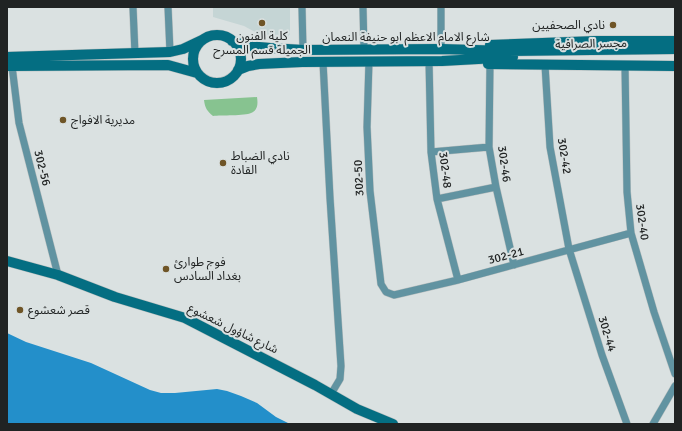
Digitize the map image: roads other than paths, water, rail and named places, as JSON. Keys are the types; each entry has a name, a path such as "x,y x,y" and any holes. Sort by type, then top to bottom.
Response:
{"main road":[{"path":"9,63 170,52 183,50 209,36 217,35 226,37 238,47 240,62 238,70 234,76 227,81 220,83 205,80 197,73 194,66 194,52 202,40"},
{"name":"شارع الامام الاعظم ابو حنيفة النعمان","path":"232,41 249,46 303,50 446,49 508,54"},
{"path":"446,49 508,44 597,41 675,41"},
{"name":"مجسر الصرافية","path":"508,54 675,49"},
{"name":"شارع الامام الاعظم ابو حنيفة النعمان","path":"238,70 259,64 429,61 508,54"},
{"name":"مجسر الصرافية","path":"508,54 675,56"},
{"path":"450,60 490,64 675,66"},
{"path":"9,63 168,65 197,73"},
{"name":"شارع شاؤول شعشوع","path":"7,261 58,275 115,297 185,318 332,394 357,409 393,424"}],"street":[{"path":"134,7 135,54"},
{"path":"168,7 170,52"},
{"path":"302,7 303,50"},
{"path":"363,7 364,50"},
{"path":"441,7 446,49"},
{"name":"302-50","path":"369,61 367,127 370,191 381,284 386,292"},
{"name":"302-48","path":"429,61 431,152 437,199 458,280"},
{"path":"323,62 341,366 340,379 332,394"},
{"name":"302-56","path":"9,63 19,123 58,275"},
{"name":"302-46","path":"490,64 489,147 496,187 514,265"},
{"name":"302-42","path":"545,65 550,147 569,249"},
{"name":"302-40","path":"625,66 627,192 631,233 654,312 675,374"},
{"path":"431,152 489,147"},
{"path":"437,199 496,187"},
{"name":"302-21","path":"386,292 394,295 458,280 631,233"},
{"name":"302-44","path":"569,249 602,355 627,424"},
{"path":"653,424 675,386"}],"water":[{"path":"7,333 26,342 91,363 150,390 161,393 217,389 227,391 257,403 276,417 290,424 7,424"}],"place":[{"name":"كلية الفنون الجميلة قسم المسرح","path":"262,23"},
{"name":"نادي الصحفيين","path":"613,25"},
{"name":"مديرية الافواج","path":"63,120"},
{"name":"نادي الضباط القادة","path":"223,163"},
{"name":"فوج طوارئ بغداد السادس","path":"166,269"},
{"name":"قصر شعشوع","path":"20,310"}]}
